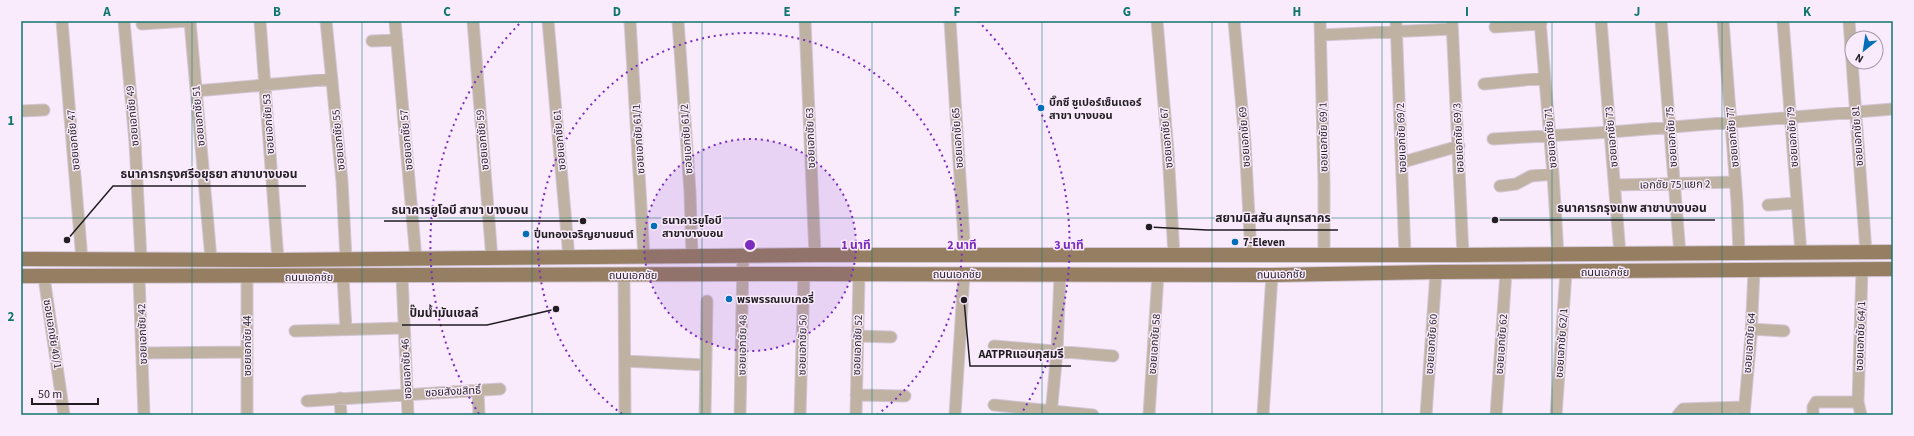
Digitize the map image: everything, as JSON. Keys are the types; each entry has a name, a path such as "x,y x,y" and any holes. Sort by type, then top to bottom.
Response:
{"main road":[{"name":"ถนนเอกชัย","path":"21,259 278,260 743,257 815,255 1558,255 1893,252"},
{"path":"1715,253 1715,271"},
{"path":"247,259 247,277"},
{"name":"ถนนเอกชัย","path":"21,276 343,277 402,275 804,274 1272,275 1436,272 1893,269"}],"street":[{"name":"ซอยเอกชัย 47","path":"62,21 82,260"},
{"name":"ซอยเอกชัย 49","path":"124,21 135,142 141,259"},
{"path":"142,24 189,21"},
{"name":"ซอยเอกชัย 51","path":"189,21 211,259"},
{"name":"ซอยเอกชัย 53","path":"260,21 278,260"},
{"name":"ซอยเอกชัย 55","path":"326,21 342,181 346,259"},
{"name":"ซอยเอกชัย 57","path":"395,21 416,259"},
{"name":"ซอยเอกชัย 59","path":"473,21 492,259"},
{"name":"ซอยเอกชัย 61","path":"548,21 569,258"},
{"name":"ซอยเอกชัย 61/1","path":"630,21 644,257"},
{"name":"ซอยเอกชัย 61/2","path":"678,21 690,192 692,257"},
{"name":"ซอยเอกชัย 63","path":"805,21 815,255"},
{"name":"ซอยเอกชัย 65","path":"950,21 966,256"},
{"name":"ซอยเอกชัย 67","path":"1157,21 1168,152 1174,255"},
{"name":"ซอยเอกชัย 69","path":"1234,21 1245,142 1251,254"},
{"name":"ซอยเอกชัย 69/1","path":"1320,21 1324,183 1324,254"},
{"name":"ซอยเอกชัย 73","path":"1601,21 1616,185 1620,254"},
{"name":"ซอยเอกชัย 75","path":"1661,21 1680,254"},
{"name":"ซอยเอกชัย 77","path":"1723,21 1736,182 1739,253"},
{"name":"ซอยเอกชัย 79","path":"1783,21 1801,253"},
{"name":"ซอยเอกชัย 81","path":"1848,21 1866,252"},
{"path":"1495,27 1540,22"},
{"name":"ซอยเอกชัย 71","path":"1540,22 1550,135 1558,255"},
{"path":"1321,35 1397,27 1452,25"},
{"name":"ซอยเอกชัย 69/3","path":"1452,25 1459,146 1463,255"},
{"name":"ซอยเอกชัย 69/2","path":"1397,27 1403,162 1405,255"},
{"path":"372,41 397,40"},
{"path":"1484,84 1545,78"},
{"path":"196,91 332,79"},
{"path":"1493,139 1611,132 1893,109"},
{"path":"21,111 44,110"},
{"path":"1403,162 1459,146"},
{"path":"1500,186 1516,184 1531,176 1553,174"},
{"name":"เอกชัย 75 แยก 2","path":"1616,185 1736,182"},
{"path":"1768,205 1797,203"},
{"name":"ซอยเอกชัย 48","path":"740,415 743,257"},
{"name":"ซอยเอกชัย 64/1","path":"1861,415 1858,402 1862,269"},
{"name":"ซอยเอกชัย 64","path":"1744,411 1754,271"},
{"name":"ซอยเอกชัย 60","path":"1426,415 1436,272"},
{"name":"ซอยเอกชัย 62","path":"1496,415 1506,272"},
{"name":"ซอยเอกชัย 62/1","path":"1556,415 1566,272"},
{"name":"ซอยเอกชัย 50","path":"800,415 804,274"},
{"name":"ซอยเอกชัย 52","path":"856,415 859,274"},
{"path":"955,415 964,274"},
{"path":"1051,413 1057,351 1060,274"},
{"name":"ซอยเอกชัย 58","path":"1150,415 1158,274"},
{"name":"ซอยเอกชัย 46","path":"402,275 408,415"},
{"path":"624,275 625,415"},
{"path":"1263,415 1272,275"},
{"name":"ซอยเอกชัย 40/1","path":"44,277 64,415"},
{"name":"ซอยเอกชัย 42","path":"140,277 144,415"},
{"name":"ซอยเอกชัย 44","path":"247,277 247,415"},
{"path":"343,277 346,329"},
{"path":"705,415 707,301"},
{"path":"295,331 404,328"},
{"path":"1751,328 1784,331"},
{"path":"858,336 891,337"},
{"path":"994,346 1113,356"},
{"path":"142,353 246,352"},
{"path":"625,361 706,365"},
{"name":"ซอยสังขสิทธิ์","path":"307,401 500,389"},
{"path":"478,390 478,415"},
{"path":"856,395 905,396"},
{"path":"340,398 341,415"},
{"path":"1812,415 1813,407 1816,402 1858,402"},
{"path":"994,405 1051,413 1093,415"},
{"path":"1678,415 1683,409 1744,411"}],"place":[{"name":"บิ๊กซี ซูเปอร์เซ็นเตอร์ สาขา บางบอน","path":"1041,108"},
{"name":"ธนาคารกรุงเทพ สาขาบางบอน","path":"1495,220"},
{"name":"ธนาคารยูโอบี สาขา บางบอน","path":"583,221"},
{"name":"ธนาคารยูโอบี สาขาบางบอน","path":"654,226"},
{"name":"สยามนิสสัน สมุทรสาคร","path":"1149,227"},
{"name":"ปิ่นทองเจริญยานยนต์","path":"526,234"},
{"name":"ธนาคารกรุงศรีอยุธยา สาขาบางบอน","path":"67,240"},
{"name":"7-Eleven","path":"1235,242"},
{"name":"พรพรรณเบเกอรี่","path":"729,299"},
{"name":"AATPRแอนกุสมรี","path":"964,300"},
{"name":"ปั๊มน้ำมันเชลล์","path":"556,309"}]}
